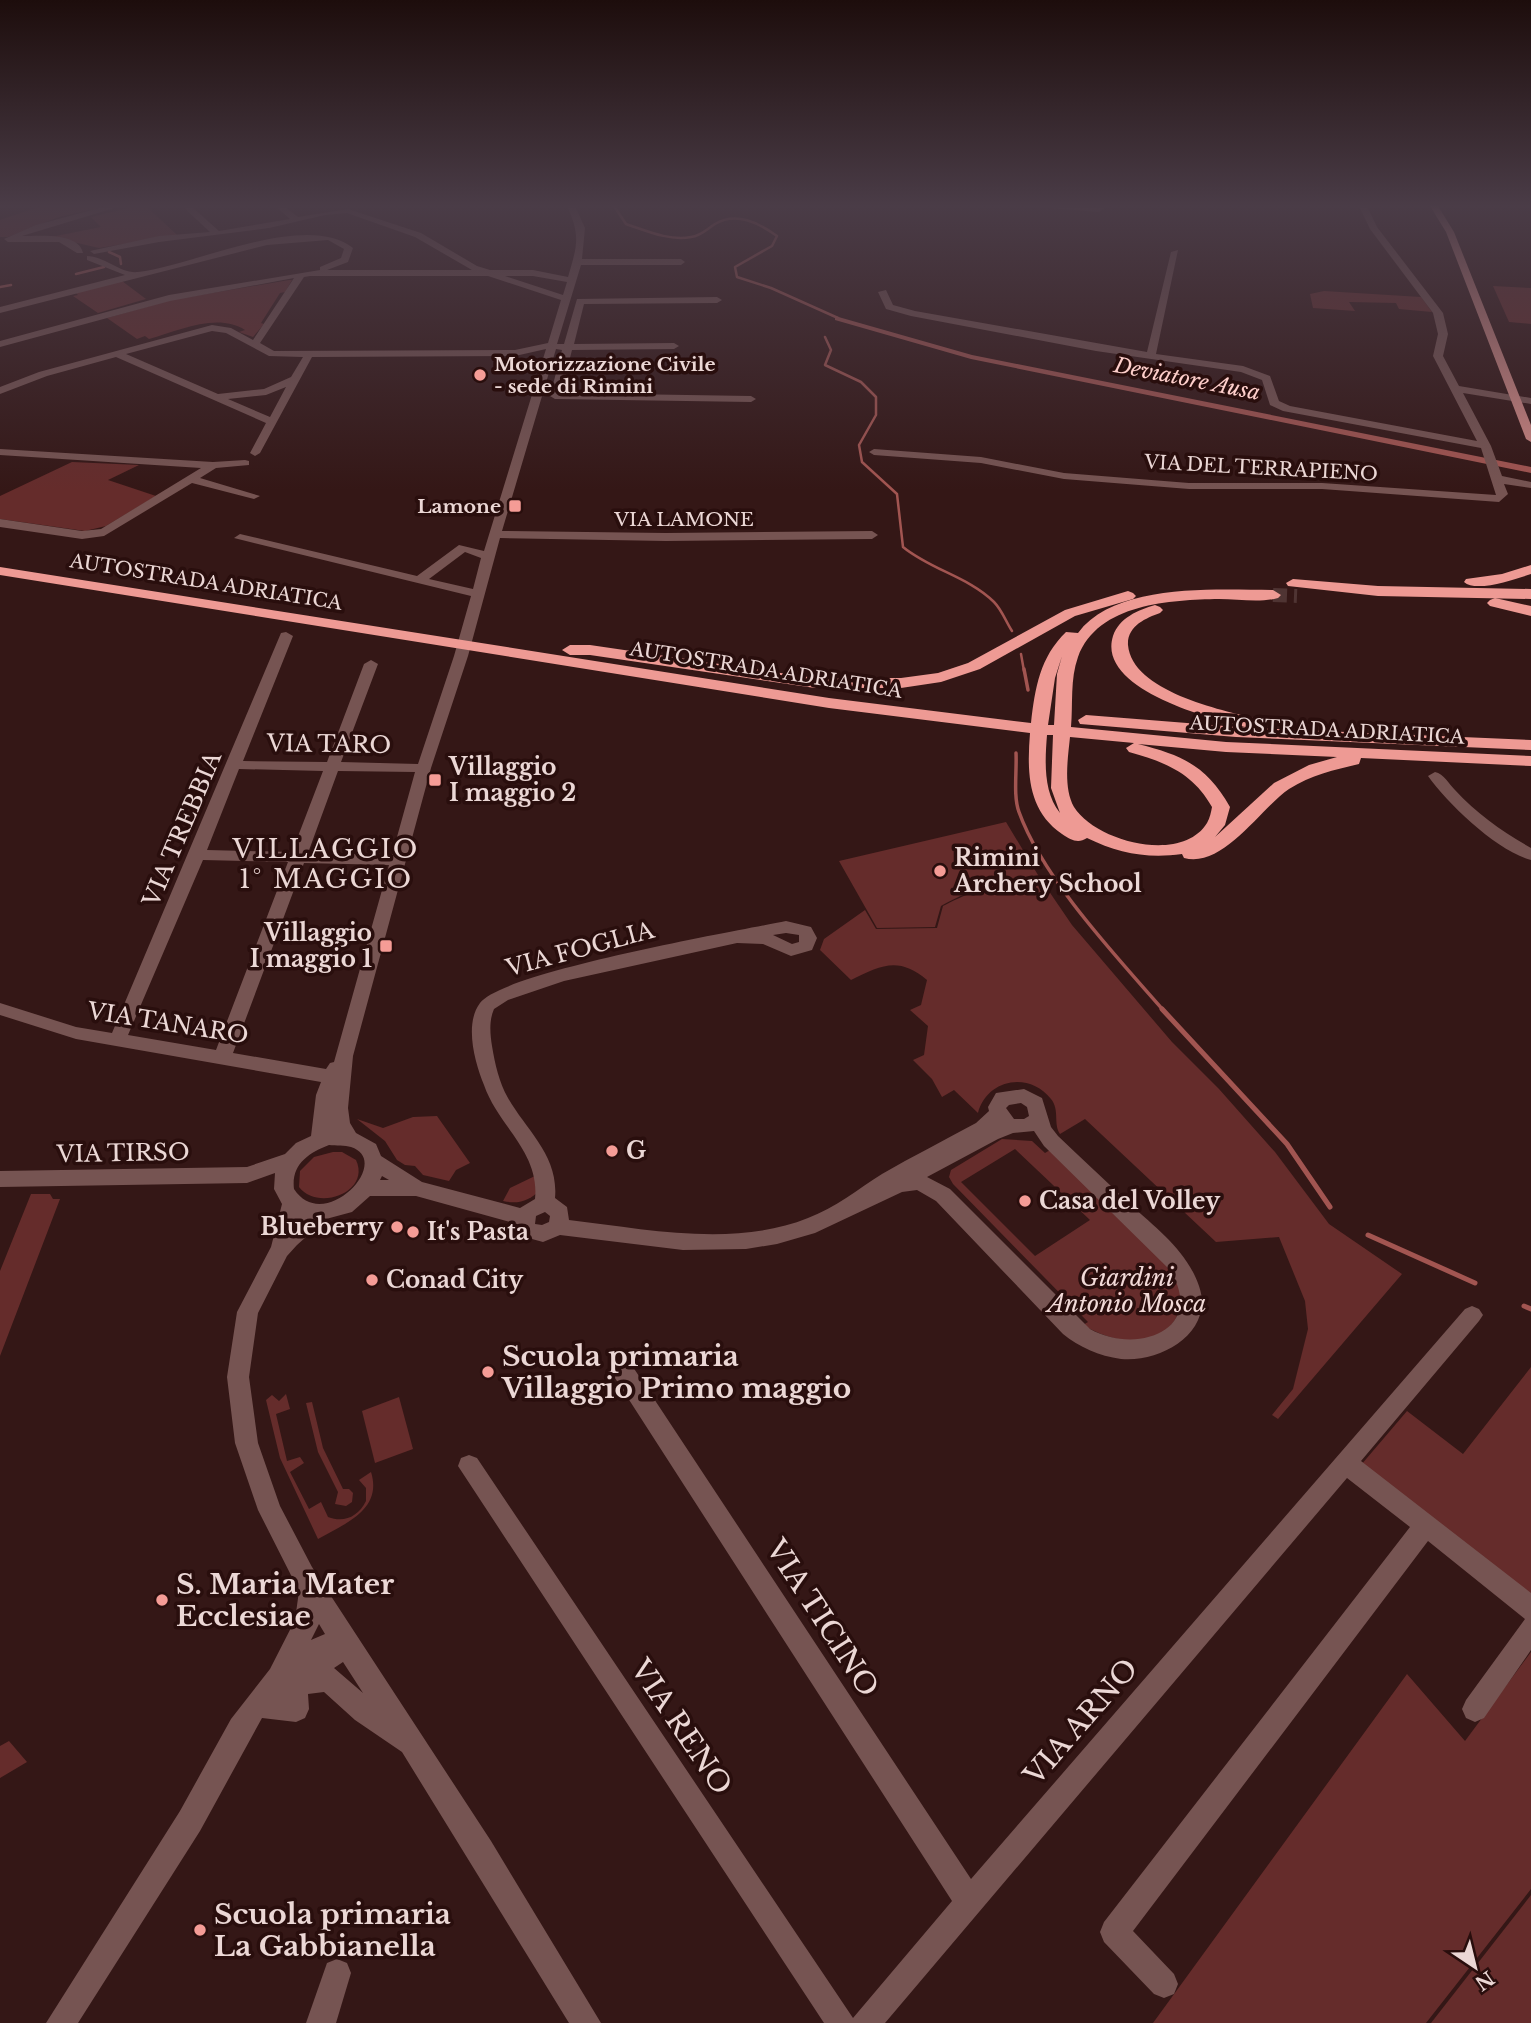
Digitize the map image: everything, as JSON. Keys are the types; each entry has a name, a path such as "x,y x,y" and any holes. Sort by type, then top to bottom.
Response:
{"highway":[{"name":"AUTOSTRADA ADRIATICA","path":"0,559 829,703 860,713 1030,726"},
{"path":"1381,592 1504,578 1531,569"},
{"name":"AUTOSTRADA ADRIATICA","path":"0,571 444,635"},
{"path":"1183,585 1122,605 1086,622 1069,637 1051,662 1043,708 1038,780 1041,794 1052,817 1068,831 1098,846 1126,855 1177,857 1202,852 1231,835 1275,791 1308,772 1345,761 1411,756"},
{"path":"570,650 590,650 815,683 901,683 941,677 974,666 1070,613 1108,601 1183,585 1272,589 1180,602 1139,616 1122,632 1119,647 1123,659 1149,686 1171,698 1233,719 1343,735 1531,746"},
{"path":"1295,589 1531,594"},
{"path":"1381,592 1493,603 1531,611"},
{"path":"1030,726 1078,731 1167,757 1192,771 1211,787 1221,807 1215,826 1188,846 1166,852 1121,846 1086,829 1065,807 1061,794 1060,750 1065,675 1071,652 1079,639 1105,617 1149,601 1177,596 1229,595"},
{"name":"AUTOSTRADA ADRIATICA","path":"485,642 570,650 900,700 1030,726"},
{"name":"AUTOSTRADA ADRIATICA","path":"1078,731 1226,747 1531,761"},
{"name":"AUTOSTRADA ADRIATICA","path":"1078,731 1236,732 1531,746"}],"main road":[{"path":"1477,300 1531,439"},
{"path":"1487,300 1530,403"}],"street":[{"path":"0,310 36,300"},
{"path":"0,344 160,300"},
{"path":"255,344 286,300"},
{"path":"349,1138 341,1124 339,1108 344,1056 424,768 461,656 488,556 566,300"},
{"path":"661,300 580,301 555,396 751,399"},
{"path":"886,300 889,307 907,312 1096,348 1243,369 1260,374 1269,383 1274,404 1287,409 1487,449"},
{"path":"1151,354 1164,300"},
{"path":"1428,300 1438,313 1443,334 1438,356 1487,449 1496,477 1531,485"},
{"path":"0,391 43,374 212,328 228,330 272,354 529,353 550,352 568,347 674,346"},
{"path":"529,353 550,352"},
{"path":"115,353 271,421"},
{"path":"0,452 218,463 248,458 309,354"},
{"path":"216,395 256,394 293,380"},
{"path":"1456,389 1515,397 1530,403"},
{"name":"VIA DEL TERRAPIENO","path":"874,452 972,459 1064,476 1189,486 1322,486 1487,500 1502,497 1496,477"},
{"path":"0,523 94,535 114,527 218,463"},
{"path":"191,480 254,496"},
{"name":"VIA LAMONE","path":"495,534 666,537 872,535"},
{"path":"240,538 477,594"},
{"path":"421,580 463,548 488,556"},
{"name":"VIA TREBBIA","path":"118,1039 197,855 286,636"},
{"path":"223,1056 330,766 371,664"},
{"name":"VIA TARO","path":"234,765 424,768"},
{"path":"1435,776 1450,796 1482,826 1531,855"},
{"path":"197,855 399,860"},
{"name":"VIA FOGLIA","path":"544,1204 547,1191 545,1169 536,1150 495,1094 480,1029 480,1016 486,1005 511,991 582,971 737,937"},
{"name":"VIA TANARO","path":"0,1009 76,1033 223,1056 331,1077"},
{"path":"320,1141 325,1095 331,1077 344,1056"},
{"path":"902,1184 919,1182 943,1195 1081,1335 1117,1349 1137,1350 1154,1347 1173,1336 1188,1319 1191,1298 1186,1275 1173,1257 1051,1141 1038,1119 1039,1108 1024,1096 1003,1098 999,1102 1005,1120"},
{"path":"851,1206 879,1186 984,1128 1005,1120 1030,1126 1038,1119"},
{"path":"558,1227 561,1218 558,1209 544,1204 531,1208 524,1217 525,1227 533,1233 544,1234 558,1227 679,1242 730,1242 768,1238 809,1227 902,1184 988,1135 1005,1120"},
{"path":"281,1249 287,1193 284,1172 290,1160 299,1152 320,1141 349,1138 362,1143 371,1151 376,1162 416,1188"},
{"name":"VIA TIRSO","path":"0,1179 247,1175 290,1160"},
{"path":"287,1193 311,1210 323,1210 349,1203 368,1188 373,1179 376,1162"},
{"name":"VIA TIRSO","path":"247,1175 287,1193"},
{"path":"368,1188 416,1188 524,1217"},
{"path":"323,1210 281,1249 252,1301 242,1338 237,1381 244,1438 263,1494 295,1564 491,1865 586,2023"},
{"name":"VIA ARNO","path":"866,2023 1472,1315"},
{"name":"VIA TICINO","path":"623,1371 969,1901"},
{"path":"1345,1463 1531,1609"},
{"name":"VIA RENO","path":"469,1466 841,2023"},
{"path":"1164,1984 1114,1932 1426,1525"},
{"path":"218,1772 229,1763 268,1708 296,1709 287,1682 307,1622 311,1588"},
{"path":"1475,1709 1531,1629"},
{"path":"61,2023 191,1820 233,1741 287,1682 345,1643"},
{"path":"287,1682 322,1678 334,1681 365,1710 415,1747"},
{"path":"321,2023 337,1973"}],"green space":[{"path":"79,300 141,300 98,313"},
{"path":"170,300 275,300 261,323 264,324 253,337 239,332 245,330 234,325 210,323 149,339 145,336 137,339 107,318"},
{"path":"1311,300 1423,300 1432,312 1399,309 1396,303 1349,302 1355,311 1313,308"},
{"path":"1499,300 1531,300 1531,324 1509,322"},
{"path":"72,462 139,465 108,480 156,496 106,526 85,531 0,519 0,496"},
{"name":"Rimini Archery School","path":"1006,822 1041,880 1030,885 1020,882 997,883 961,896 941,906 935,927 877,928 839,861"},
{"path":"1042,881 1072,925 1172,1042 1219,1089 1275,1152 1329,1224 1402,1274 1278,1419 1272,1415 1293,1389 1308,1329 1305,1301 1279,1237 1216,1242 1085,1119 1060,1134 1054,1103 1042,1090 1032,1085 1021,1082 999,1086 983,1101 978,1113 954,1090 942,1097 932,1079 913,1060 924,1055 928,1026 910,1010 921,1005 927,980 908,968 890,965 851,980 820,950 824,939 865,910 876,929 937,928 943,906 963,896 998,885 1021,884 1031,887"},
{"path":"437,1116 470,1163 456,1170 449,1181 423,1175 415,1166 405,1165 397,1160 385,1141 357,1119 383,1128 413,1117"},
{"name":"Giardini Antonio Mosca","path":"1002,1139 1032,1141 1045,1153 1050,1150 1166,1261 1175,1275 1180,1296 1180,1306 1172,1324 1154,1337 1136,1341 1108,1336 1083,1325 1088,1322 953,1184 949,1177 951,1170","holes":["1015,1149 1090,1220 1035,1256 961,1182"]},
{"path":"342,1152 356,1160 359,1171 356,1181 350,1189 329,1198 308,1194 299,1187 300,1171 314,1157"},
{"path":"537,1175 537,1193 521,1202 503,1201 510,1188"},
{"path":"31,1194 50,1194 53,1199 60,1199 0,1356 0,1271"},
{"path":"1531,1367 1531,1598 1361,1465 1407,1411 1463,1454"},
{"path":"286,1394 290,1409 276,1414 287,1461 300,1457 304,1463 290,1472 309,1509 321,1502 328,1517 345,1519 355,1515 366,1501 366,1488 359,1480 371,1472 373,1485 366,1506 349,1521 318,1539 280,1458 266,1400 272,1395 279,1401"},
{"path":"399,1397 413,1449 375,1463 362,1411"},
{"path":"312,1402 323,1448 343,1489 349,1489 353,1493 352,1502 346,1506 335,1504 338,1492 318,1452 306,1403"},
{"path":"1531,1652 1531,1889 1426,2023 1153,2023 1407,1674 1465,1741"},
{"path":"9,1741 27,1762 0,1778 0,1746"},
{"path":"1531,1895 1531,2023 1431,2023"}],"waterway":[{"path":"799,300 838,318"},
{"name":"Deviatore Ausa","path":"838,318 971,357 1531,470"},
{"path":"825,337 831,350 825,365 861,382 876,397 876,415 859,445 862,462 897,494 903,547 984,593 997,605 1012,631"},
{"path":"1021,654 1024,671"},
{"path":"1024,669 1028,690"},
{"path":"1016,753 1017,806 1030,838 1045,864 1083,916 1164,1011"},
{"path":"1162,1009 1287,1144 1330,1207"},
{"path":"1368,1235 1475,1283"},
{"path":"1524,1306 1531,1309"}],"tunnel":[{"path":"1273,595 1297,596"}],"place":[{"name":"Motorizzazione Civile - sede di Rimini","path":"480,375"},
{"name":"Lamone","path":"515,506"},
{"name":"Villaggio I maggio 2","path":"435,780"},
{"name":"Rimini Archery School","path":"940,871"},
{"name":"Villaggio I maggio 1","path":"386,946"},
{"name":"G","path":"612,1151"},
{"name":"Casa del Volley","path":"1025,1201"},
{"name":"Blueberry","path":"397,1227"},
{"name":"It's Pasta","path":"413,1232"},
{"name":"Conad City","path":"372,1280"},
{"name":"Scuola primaria Villaggio Primo maggio","path":"488,1372"},
{"name":"S. Maria Mater Ecclesiae","path":"162,1600"},
{"name":"Scuola primaria La Gabbianella","path":"200,1930"}],"district":[{"name":"VILLAGGIO 1° MAGGIO","path":"326,864"}]}
